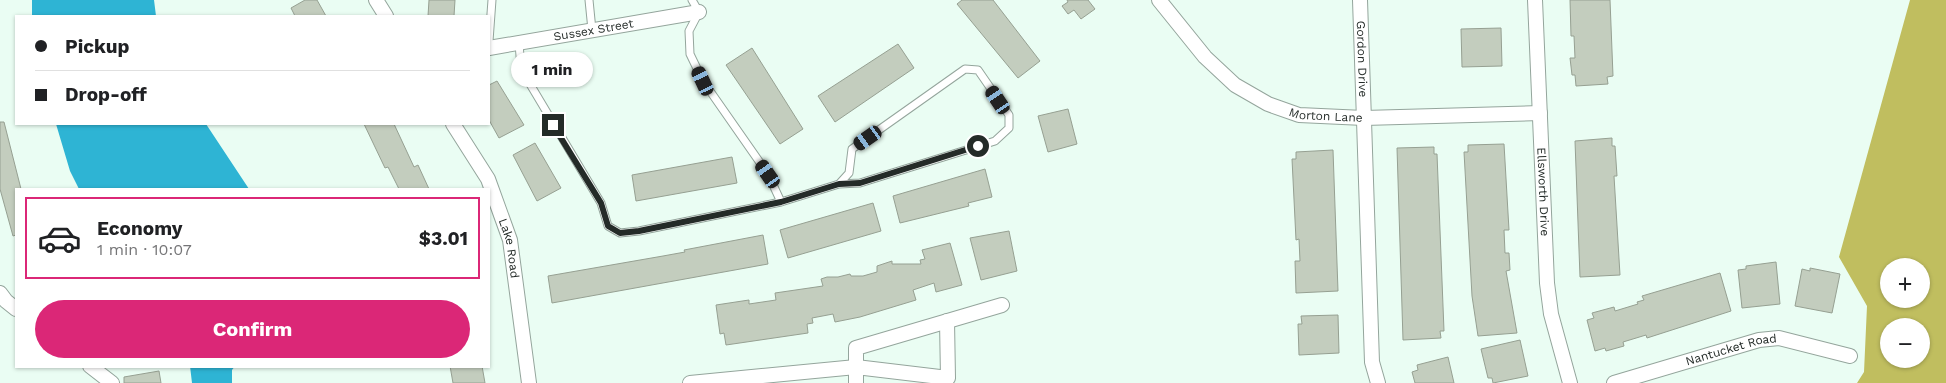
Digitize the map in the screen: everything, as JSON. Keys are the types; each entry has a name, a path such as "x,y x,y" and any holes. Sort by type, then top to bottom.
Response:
{"street":[{"path":"376,0 385,15"},
{"name":"Morton Lane","path":"1159,0 1205,57 1229,80 1268,104 1299,115 1364,118 1540,113"},
{"name":"Gordon Drive","path":"1360,0 1372,362 1378,383"},
{"name":"Ellsworth Drive","path":"1535,0 1547,283 1551,314 1570,383"},
{"name":"Sussex Street","path":"490,48 592,30 695,6"},
{"name":"Lake Road","path":"454,125 488,179 510,240 529,383"},
{"path":"0,293 15,308"},
{"path":"856,383 856,348 1002,305"},
{"path":"690,383 856,367 948,378 947,321"},
{"name":"Nantucket Road","path":"1614,383 1759,340 1779,338 1850,356"},
{"path":"93,368 112,383"}],"lane":[{"path":"490,27 492,0"},
{"path":"590,0 592,30"},
{"path":"695,6 689,31 690,54 703,81 768,174 781,202"},
{"path":"518,43 521,68 601,203 608,226 620,233 639,231 781,202 839,184 860,183 995,141 1008,128 1009,115 978,70 965,69 852,149 849,173 839,184"}],"shaded area":[{"path":"1910,0 1946,0 1946,383 1857,383 1864,372 1867,306 1839,257"}],"water":[{"path":"32,0 154,0 156,15 32,15"},
{"path":"56,125 207,125 248,188 78,188 70,171"},
{"path":"190,368 234,368 232,383 192,383"}],"building":[{"path":"305,0 317,0 325,15 294,15 291,8"},
{"path":"429,0 455,0 454,15 428,15"},
{"path":"962,0 993,0 1040,61 1018,78 957,4"},
{"path":"1067,0 1088,0 1095,9 1081,19 1074,10 1068,14 1062,6 1068,2"},
{"path":"1570,0 1610,0 1613,76 1607,77 1608,84 1576,86 1575,75 1572,75 1570,58 1575,58 1574,36 1571,36"},
{"path":"1501,28 1502,66 1462,67 1461,29"},
{"path":"898,44 914,68 835,122 818,96"},
{"path":"752,48 803,129 780,144 726,65"},
{"path":"497,81 524,125 499,138 490,122 490,84"},
{"path":"1068,109 1077,144 1048,152 1038,116"},
{"path":"0,122 4,122 21,188 15,188 15,235 13,236 0,189"},
{"path":"364,125 394,125 414,167 418,165 429,188 398,188 388,167 385,168"},
{"path":"1612,138 1612,146 1615,146 1617,176 1614,176 1620,275 1580,277 1575,141"},
{"path":"535,143 561,188 537,201 513,155"},
{"path":"1504,144 1509,230 1504,230 1505,253 1509,253 1510,270 1506,271 1517,333 1478,336 1472,296 1464,152 1468,152 1468,145"},
{"path":"1434,147 1434,154 1437,154 1444,331 1440,331 1441,338 1403,340 1397,148"},
{"path":"1333,150 1338,291 1296,293 1295,261 1300,261 1299,239 1296,240 1292,159 1296,159 1296,152"},
{"path":"732,157 737,183 636,201 632,175"},
{"path":"985,169 992,197 968,203 969,206 900,223 893,196"},
{"path":"873,203 881,231 788,258 780,230"},
{"path":"1009,231 1017,271 981,280 970,238"},
{"path":"763,235 768,264 552,303 548,276 685,252 684,250"},
{"path":"950,243 962,285 936,292 934,283 913,290 916,300 860,317 835,322 833,314 812,318 813,323 807,324 808,333 726,345 724,333 720,334 716,305 749,300 749,304 776,300 775,293 823,286 821,279 827,277 850,274 851,276 863,276 877,272 877,266 892,261 892,264 921,264 920,260 925,259 922,250"},
{"path":"1776,262 1780,304 1742,308 1738,270 1746,269 1746,266"},
{"path":"1810,268 1840,274 1832,313 1795,306 1802,269 1810,271"},
{"path":"1720,273 1731,311 1647,338 1646,335 1623,342 1624,346 1606,351 1605,348 1595,351 1587,320 1594,318 1592,313 1614,307 1615,311 1638,304 1637,302 1644,300 1642,296"},
{"path":"1338,315 1339,353 1299,355 1298,324 1302,324 1301,316"},
{"path":"1520,340 1528,376 1493,383 1492,378 1488,378 1481,349"},
{"path":"1448,357 1454,383 1415,383 1412,372 1418,370 1417,365"},
{"path":"450,368 482,368 485,383 453,383"},
{"path":"159,371 161,383 124,383 124,377"}],"route":[{"path":"553,125 601,203 608,226 620,233 639,231 781,202 839,184 860,183 978,146"}]}
